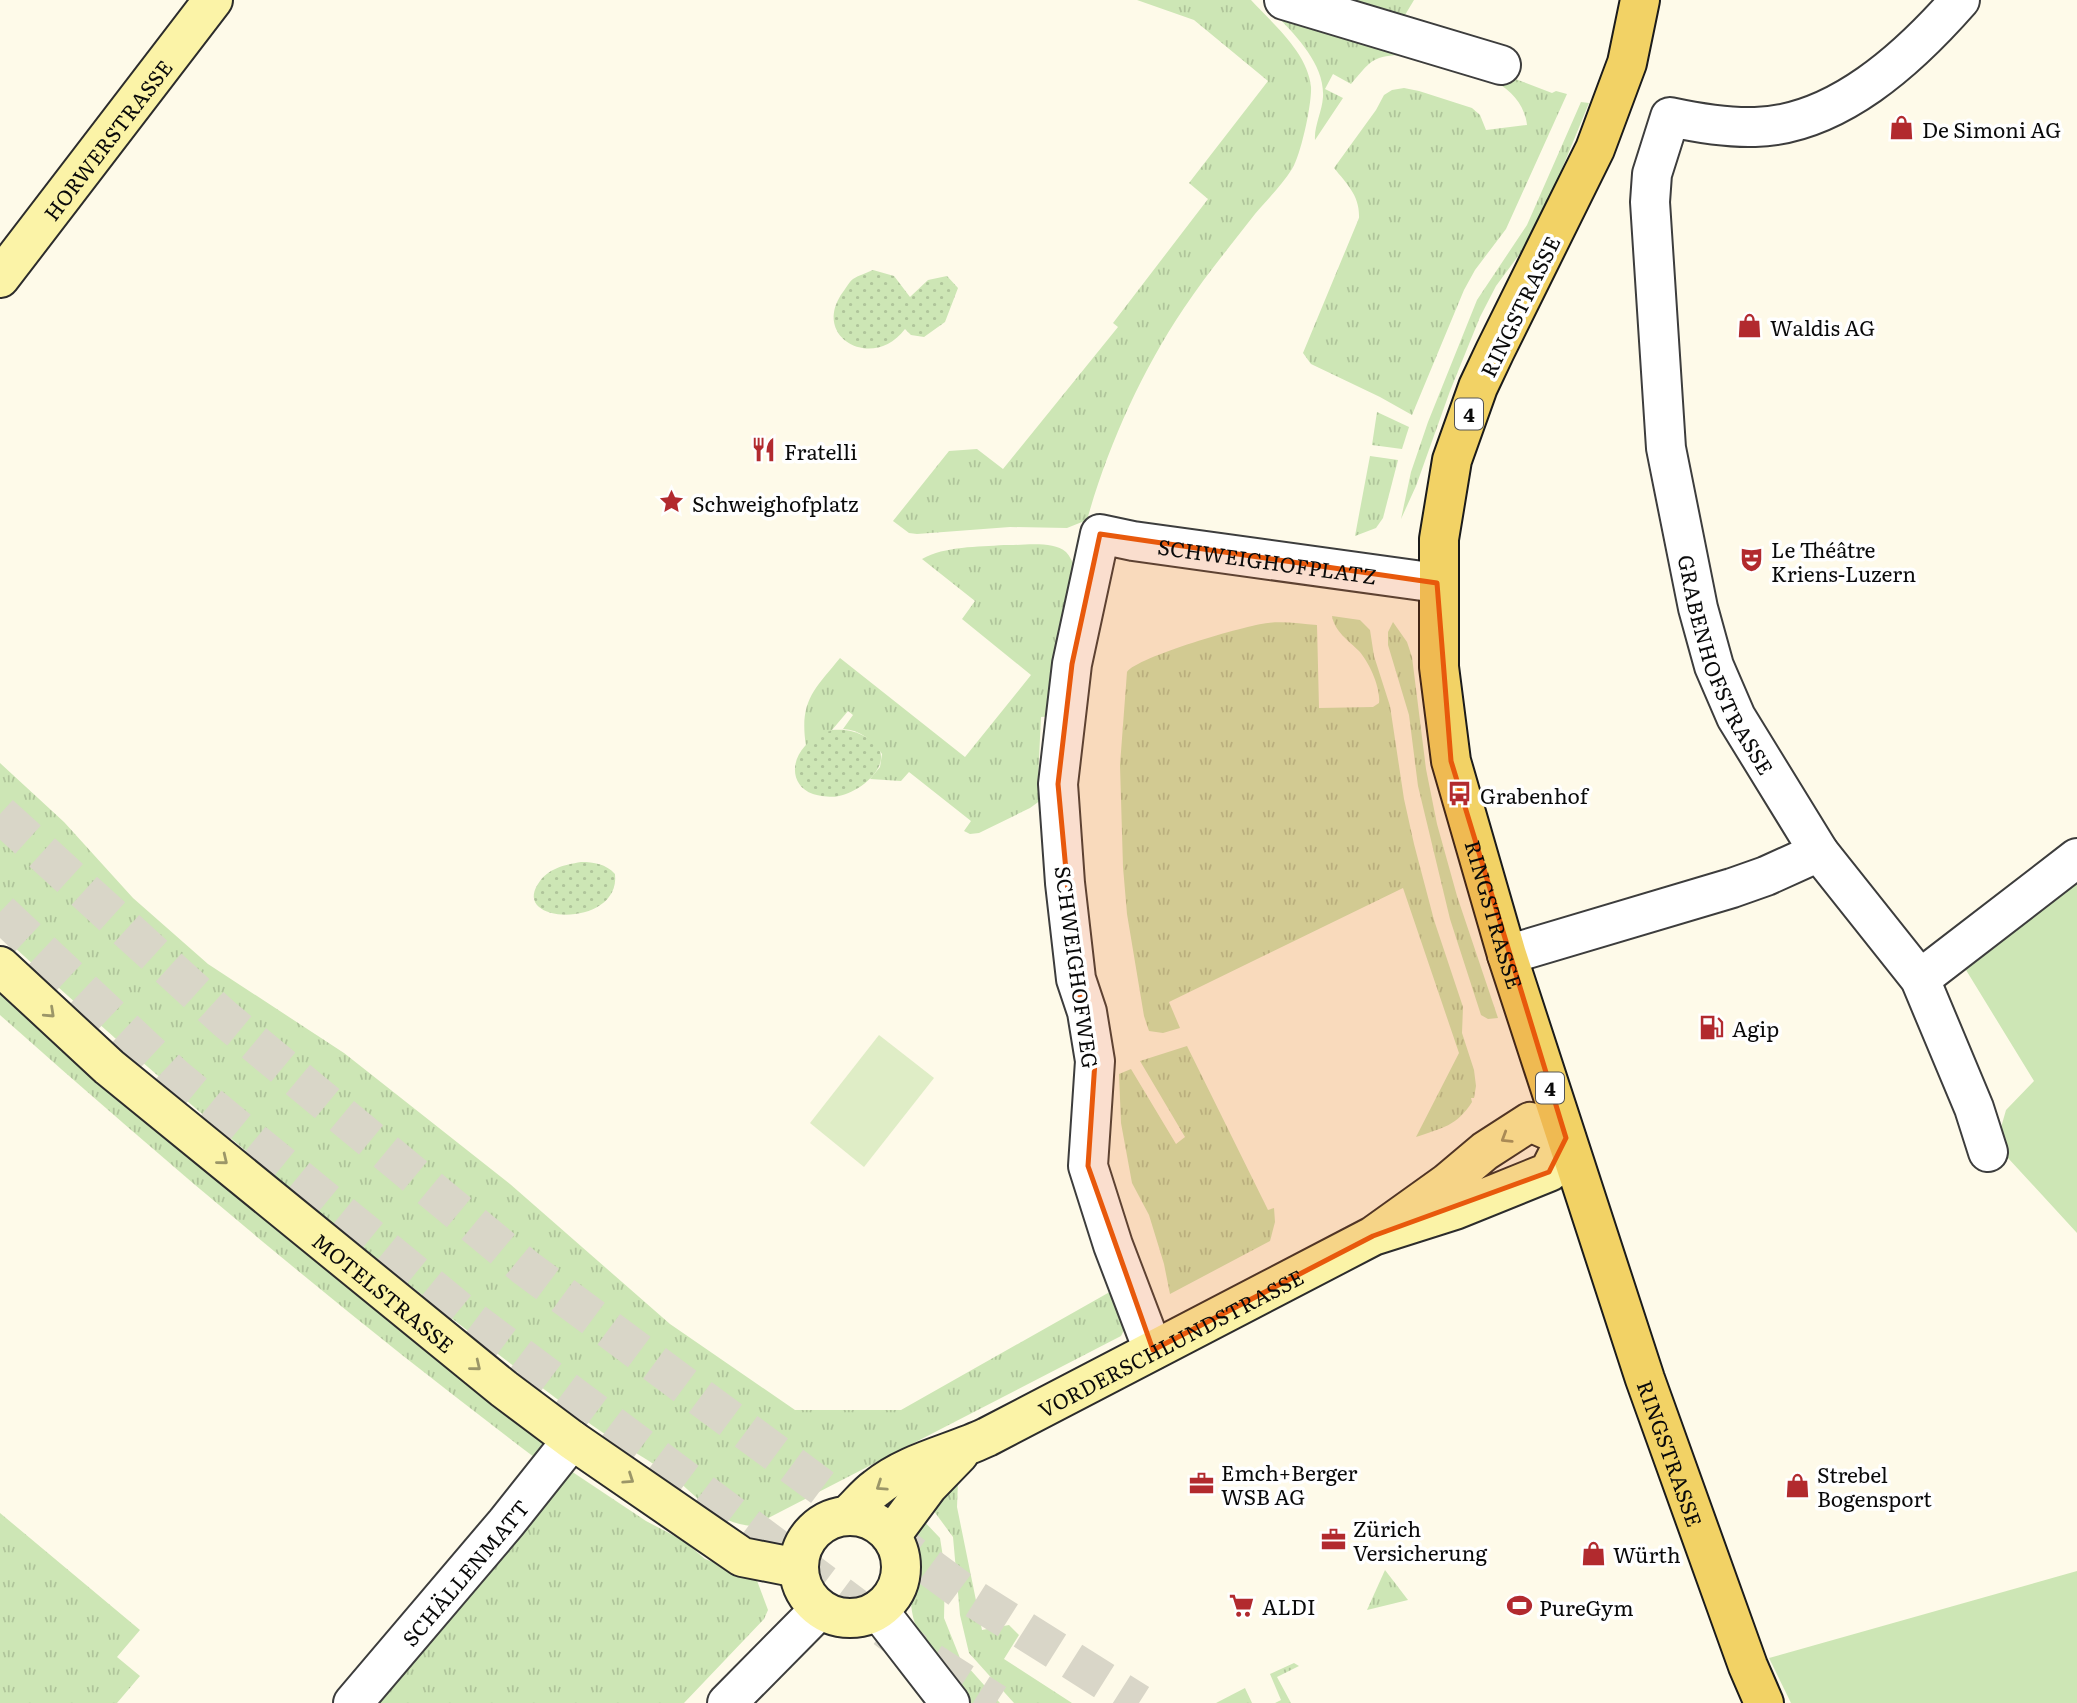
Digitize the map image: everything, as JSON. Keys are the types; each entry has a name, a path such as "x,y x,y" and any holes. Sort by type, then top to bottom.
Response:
{"main road":[{"name":"RINGSTRASSE","path":"1640,0 1627,63 1595,149 1478,387 1460,436 1445,493 1439,539 1439,667 1449,751 1507,955 1645,1379 1748,1666 1764,1703"}],"street":[{"name":"HORWERSTRASSE","path":"0,278 213,0"},
{"path":"1284,0 1501,65"},
{"name":"GRABENHOFSTRASSE","path":"1960,0 1917,46 1882,75 1825,111 1782,124 1756,127 1728,127 1670,117 1652,174 1650,202 1666,448 1698,608 1718,676 1736,718 1819,852 1920,979 1974,1108 1988,1152"},
{"name":"SCHWEIGHOFPLATZ","path":"1100,534 1133,541 1437,583"},
{"name":"SCHWEIGHOFWEG","path":"1100,534 1072,664 1058,784 1065,883 1076,979 1087,1013 1095,1061 1088,1166 1113,1245 1153,1350"},
{"path":"1507,955 1732,888 1819,852"},
{"path":"1920,979 2077,858"},
{"name":"MOTELSTRASSE","path":"0,966 109,1067 493,1380 572,1440 742,1557 798,1568"},
{"name":"VORDERSCHLUNDSTRASSE","path":"848,1515 877,1487 916,1465 965,1447 1373,1236 1435,1192 1485,1151 1530,1122 1566,1138"},
{"name":"SCHÄLLENMATT","path":"354,1703 506,1523 572,1440"},
{"name":"VORDERSCHLUNDSTRASSE","path":"891,1536 928,1486 965,1447"},
{"path":"848,1515 865,1517 880,1525 891,1536 900,1555 901,1576 893,1595 878,1610 859,1618 839,1618 820,1609 808,1598 801,1584 798,1568 800,1552 806,1538 818,1526 832,1518 848,1515"},
{"path":"727,1703 820,1609"},
{"path":"878,1610 950,1703"}],"highlighted area":[{"path":"1100,534 1437,583 1451,761 1566,1138 1549,1172 1373,1236 1153,1350 1088,1166 1095,1061 1076,979 1058,784 1072,664"}],"green space":[{"path":"1137,0 1251,0 1288,40 1308,74 1311,87 1310,105 1295,162 1284,181 1210,272 1168,332 1127,410 1087,520 1067,528 1010,527 909,533 893,521 949,451 977,449 1003,469 1118,327 1113,323 1208,199 1189,183 1268,81 1194,20"},
{"path":"1308,0 1414,0 1402,20"},
{"path":"1278,17 1505,75 1552,93 1556,91 1567,94 1506,229 1475,270 1464,290 1412,415 1311,364 1303,353 1359,218 1355,197 1334,168 1384,95 1392,90 1404,88 1419,91 1472,108 1480,115 1486,130 1527,125 1524,112 1512,95 1496,82 1432,60 1397,55 1382,57 1370,63 1351,84 1333,74 1325,89 1343,98 1315,140 1323,97 1320,74 1309,53"},
{"path":"1581,102 1589,103 1543,215 1530,240 1496,286 1480,317 1401,519 1411,472 1428,422 1477,300 1527,225"},
{"path":"873,270 894,276 910,297 928,280 947,276 958,288 945,322 924,337 911,335 905,329 892,342 877,348 850,344 840,335 834,323 835,308 852,280"},
{"path":"1377,412 1409,427 1402,449 1372,445"},
{"path":"1370,456 1398,460 1383,518 1376,528 1355,536"},
{"path":"1036,544 1060,548 1075,566 1056,716 1041,717 1038,780 1051,781 1041,800 1030,808 979,833 970,834 964,831 971,821 909,772 901,781 870,779 880,767 882,754 866,737 843,729 853,715 848,711 832,730 806,746 805,718 816,688 840,658 965,757 1031,675 962,619 975,601 922,559 951,549"},
{"path":"1332,616 1360,620 1370,630 1374,656 1390,706 1404,799 1414,844 1434,920 1463,1007 1462,1033 1474,1070 1474,1098 1471,1098 1472,1102 1461,1116 1448,1125 1416,1137 1459,1053 1403,888 1169,1002 1180,1028 1163,1033 1149,1031 1144,1016 1127,914 1120,765 1127,672 1170,650 1238,629 1274,622 1317,625 1319,708 1373,707 1379,703 1374,676 1363,656 1339,631"},
{"path":"1393,622 1407,642 1412,657 1426,769 1437,824 1457,896 1498,1018 1488,1019 1481,1015 1450,919 1418,786 1409,715 1388,645 1388,632"},
{"path":"832,730 847,730 868,738 877,746 881,755 880,764 868,781 849,793 833,797 816,795 806,790 800,785 795,773 797,759 805,746 814,738"},
{"path":"0,763 64,822 133,898 208,964 344,1053 510,1184 670,1324 795,1410 901,1410 1115,1289 1126,1326 1121,1336 753,1526 728,1520 670,1475 581,1417 357,1243 212,1123 0,934"},
{"path":"581,862 600,864 615,874 612,892 602,904 586,912 569,915 552,913 539,907 534,898 542,879 557,868"},
{"path":"2077,883 2077,1233 1996,1145 2006,1110 2034,1081 1966,970"},
{"path":"0,983 545,1439 544,1452 538,1460 264,1243 0,1015"},
{"path":"879,1035 934,1078 864,1167 810,1123"},
{"path":"1187,1046 1268,1210 1274,1208 1275,1222 1270,1241 1170,1294 1149,1215 1132,1183 1121,1123 1119,1074 1131,1069 1176,1144 1185,1137 1140,1061"},
{"path":"571,1471 646,1521 684,1541 705,1559 756,1578 768,1610 764,1619 684,1703 366,1703"},
{"path":"958,1481 957,1507 982,1630 1009,1625 1019,1635 1004,1659 1072,1703 1014,1703 969,1653 960,1615 953,1537 928,1503"},
{"path":"0,1513 140,1630 117,1657 140,1676 117,1703 0,1703"},
{"path":"920,1517 940,1538 945,1570 944,1618 960,1658 1000,1703 969,1703 935,1659 918,1631 910,1590"},
{"path":"1385,1570 1408,1600 1367,1610"},
{"path":"2077,1571 2077,1703 1791,1703 1769,1658"},
{"path":"1294,1663 1299,1666 1277,1677 1291,1703 1275,1703 1281,1700 1270,1674"},
{"path":"1245,1688 1252,1703 1216,1703"}],"tunnel":[{"path":"0,814 225,1019 526,1268 963,1592 1139,1703"},
{"path":"0,912 175,1077 465,1315 916,1652 996,1703"}],"place":[{"name":"De Simoni AG","path":"1902,128"},
{"name":"Waldis AG","path":"1750,326"},
{"name":"Fratelli","path":"764,450"},
{"name":"Schweighofplatz","path":"672,502"},
{"name":"Le Théâtre Kriens-Luzern","path":"1751,560"},
{"name":"Grabenhof","path":"1460,794"},
{"name":"Agip","path":"1712,1027"},
{"name":"Emch+Berger WSB AG","path":"1201,1483"},
{"name":"Strebel Bogensport","path":"1797,1485"},
{"name":"Zürich Versicherung","path":"1333,1539"},
{"name":"Würth","path":"1593,1553"},
{"name":"ALDI","path":"1242,1605"},
{"name":"PureGym","path":"1519,1606"}]}
